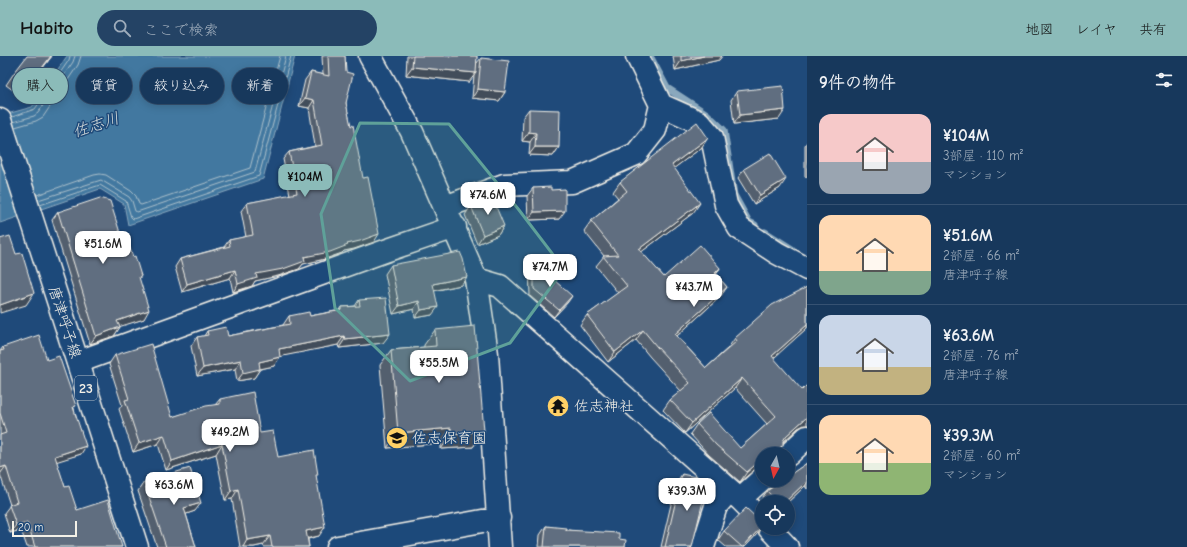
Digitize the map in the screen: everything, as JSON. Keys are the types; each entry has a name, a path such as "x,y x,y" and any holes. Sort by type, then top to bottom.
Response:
{"street":[{"path":"370,56 412,132 455,227 476,279 487,354 500,547"},
{"path":"637,56 662,105 699,122 712,137 726,205 739,228 778,253 807,269"},
{"path":"445,207 504,185 572,182 636,154 655,130 662,105"},
{"name":"唐津呼子線","path":"0,120 137,547"},
{"path":"78,362 455,227"},
{"path":"476,279 500,286 735,494 755,514"},
{"path":"795,448 807,437"},
{"path":"703,547 716,506 755,483"},
{"path":"338,547 499,518"},
{"path":"776,535 787,547"}],"highlighted area":[{"path":"360,123 449,124 519,210 564,269 510,343 410,381 335,308 321,214"}],"water":[{"name":"佐志川","path":"67,56 295,56 288,83 288,68 232,68 232,104 283,104 263,179 128,225 124,204 100,189 0,223 0,116 32,107 34,104 68,104 68,68 59,68"}],"building":[{"path":"27,56 51,56 42,68 18,68"},
{"path":"328,56 345,56 346,72 353,74 346,103 351,126 353,125 363,178 368,177 379,234 347,244 348,245 330,252 304,257 305,261 283,269 256,274 257,278 238,284 235,270 187,284 180,259 230,246 229,240 253,235 247,203 297,193 289,152 322,145 314,100 305,98 311,72 329,76"},
{"path":"413,56 477,56 476,73 412,67"},
{"path":"681,56 704,56 681,61"},
{"path":"481,58 509,61 505,92 478,89"},
{"path":"783,86 785,110 740,115 737,91"},
{"path":"529,109 560,110 559,147 535,147 536,133 529,132"},
{"path":"697,122 708,138 672,165 700,203 639,249 664,277 700,245 720,268 715,273 727,287 675,334 706,368 737,341 735,338 772,305 807,287 807,325 772,356 802,390 807,385 807,417 786,436 781,447 755,447 755,465 747,472 716,445 697,424 709,413 740,448 776,416 742,378 692,423 670,400 690,383 643,330 615,352 587,315 627,286 603,256 618,255 591,221 627,191 620,182"},
{"path":"770,153 786,179 760,195 744,169"},
{"path":"551,187 551,190 565,189 565,211 534,212 533,188"},
{"path":"492,197 504,226 483,235 471,206"},
{"path":"100,198 110,201 121,236 125,234 133,257 135,256 141,276 139,277 149,310 117,321 120,327 96,336 58,212"},
{"path":"10,236 16,254 22,253 34,293 0,305 0,239"},
{"path":"460,252 467,277 433,284 438,307 421,310 419,301 399,306 391,265"},
{"path":"534,262 572,296 559,310 534,289"},
{"path":"386,298 390,334 345,339 344,336 279,349 280,357 259,362 260,369 243,373 241,360 203,368 197,337 208,335 207,331 226,327 228,336 290,324 289,316 309,312 310,316 342,310 342,307 360,306 359,300"},
{"path":"475,326 484,431 452,434 451,428 398,433 391,350 436,346 435,330"},
{"path":"39,335 47,360 59,356 76,406 73,407 86,446 55,456 65,487 69,486 77,510 108,500 122,547 35,547 27,522 16,525 9,505 17,502 6,466 0,468 0,435 6,433 0,413 0,351 4,350 3,347"},
{"path":"151,344 172,417 206,406 220,404 220,399 253,392 260,433 273,431 278,457 314,450 318,475 316,475 325,527 306,531 309,547 272,547 270,536 247,540 238,489 231,491 222,444 172,461 164,435 139,443 125,400 129,399 115,355"},
{"path":"807,463 807,481 792,495 771,495 767,491 773,487 795,487 795,471"},
{"path":"190,468 201,503 184,508 196,547 166,547 144,482"},
{"path":"682,474 708,480 692,547 665,547"},
{"path":"746,508 755,516 755,534 743,547 724,531"},
{"path":"546,526 566,528 566,530 619,533 619,539 626,540 625,547 544,547"}],"waterway":[{"path":"650,56 667,88 707,114 724,130 734,195 749,222 755,225"},
{"path":"765,232 792,249"}],"place":[{"name":"佐志神社","path":"558,406"},
{"name":"佐志保育園","path":"397,438"}]}
